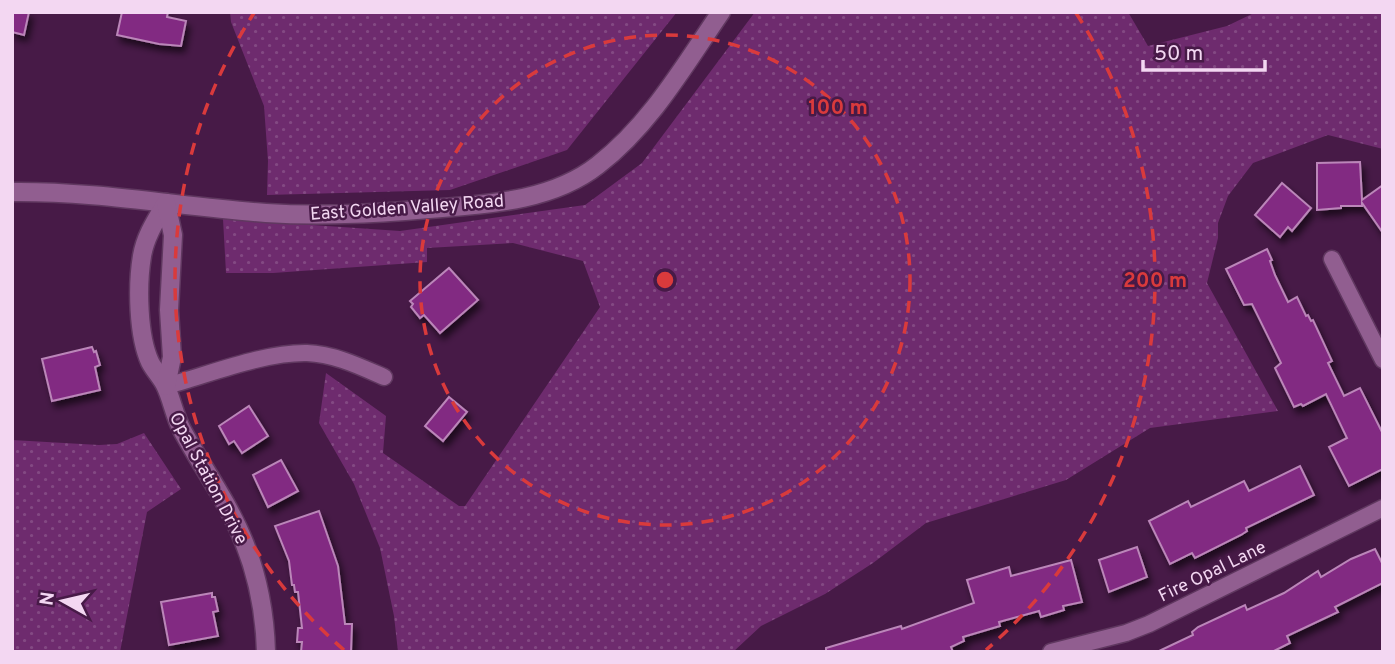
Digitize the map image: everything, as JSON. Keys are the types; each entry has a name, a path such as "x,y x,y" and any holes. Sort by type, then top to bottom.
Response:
{"main road":[{"name":"East Golden Valley Road","path":"12,192 83,194 267,213 344,214 468,206 510,200 559,187 597,166 632,135 650,115 720,12"},
{"name":"Opal Station Drive","path":"166,203 173,235 169,310 172,357 166,386"},
{"name":"Opal Station Drive","path":"166,203 150,231 142,255 143,337 150,363 166,386 179,425 218,488 244,542 261,602 266,652"}],"street":[{"path":"1332,259 1383,360"},
{"path":"166,386 284,354 329,356 384,376"},
{"name":"Fire Opal Lane","path":"1051,652 1126,634 1383,508"}],"shaded area":[{"path":"230,12 677,12 567,150 450,190 267,195 268,161 264,106 231,22"},
{"path":"755,12 1128,12 1148,46 1227,26 1256,12 1383,12 1383,149 1328,135 1253,163 1228,196 1218,223 1218,238 1207,283 1278,411 1150,428 1066,480 926,523 873,563 825,594 761,626 733,652 398,652 394,616 380,548 354,484 319,423 326,373 386,416 383,453 459,506 465,506 600,307 583,261 513,243 427,248 427,262 273,273 226,273 223,219 400,231 585,205 642,163"},
{"path":"144,433 181,489 147,512 120,652 12,652 12,440 99,445 117,444"}],"building":[{"path":"12,12 29,12 24,35 12,32"},
{"path":"122,12 168,12 167,17 186,21 181,46 117,35"},
{"path":"1360,162 1362,200 1383,185 1383,233 1362,203 1362,206 1317,210 1317,163"},
{"path":"1282,183 1311,208 1292,231 1288,227 1280,237 1255,215"},
{"path":"1267,249 1275,275 1288,302 1297,297 1306,316 1313,320 1332,361 1328,363 1344,396 1360,388 1383,434 1383,469 1349,486 1329,447 1347,438 1326,394 1303,406 1301,404 1294,407 1275,368 1281,363 1252,304 1244,305 1226,269"},
{"path":"449,268 478,300 440,333 424,315 420,318 411,307 413,304 410,301"},
{"path":"92,347 100,365 95,367 100,390 52,401 42,359"},
{"path":"449,397 467,412 443,441 425,426"},
{"path":"249,406 268,436 242,453 234,441 229,444 219,426"},
{"path":"281,460 298,491 268,507 253,475"},
{"path":"1300,466 1314,495 1246,528 1247,531 1241,535 1195,558 1192,553 1170,564 1149,521 1188,501 1191,507 1244,481 1249,491"},
{"path":"319,511 338,566 345,624 352,624 351,652 301,652 302,642 297,642 298,628 302,628 298,592 295,592 292,585 289,561 275,526"},
{"path":"1137,547 1147,577 1109,592 1099,560"},
{"path":"1375,549 1383,565 1383,583 1335,607 1338,612 1287,636 1290,643 1272,652 1157,652 1193,635 1192,632 1198,627 1245,605 1247,610 1284,593 1318,571 1321,577 1351,559"},
{"path":"1071,560 1082,602 1063,606 1064,610 1041,617 1039,611 999,622 1000,626 963,637 964,641 951,647 953,652 826,652 826,648 901,626 902,629 974,603 967,580 1009,567 1011,576"},
{"path":"212,593 218,611 213,612 218,636 169,645 161,602"}]}
